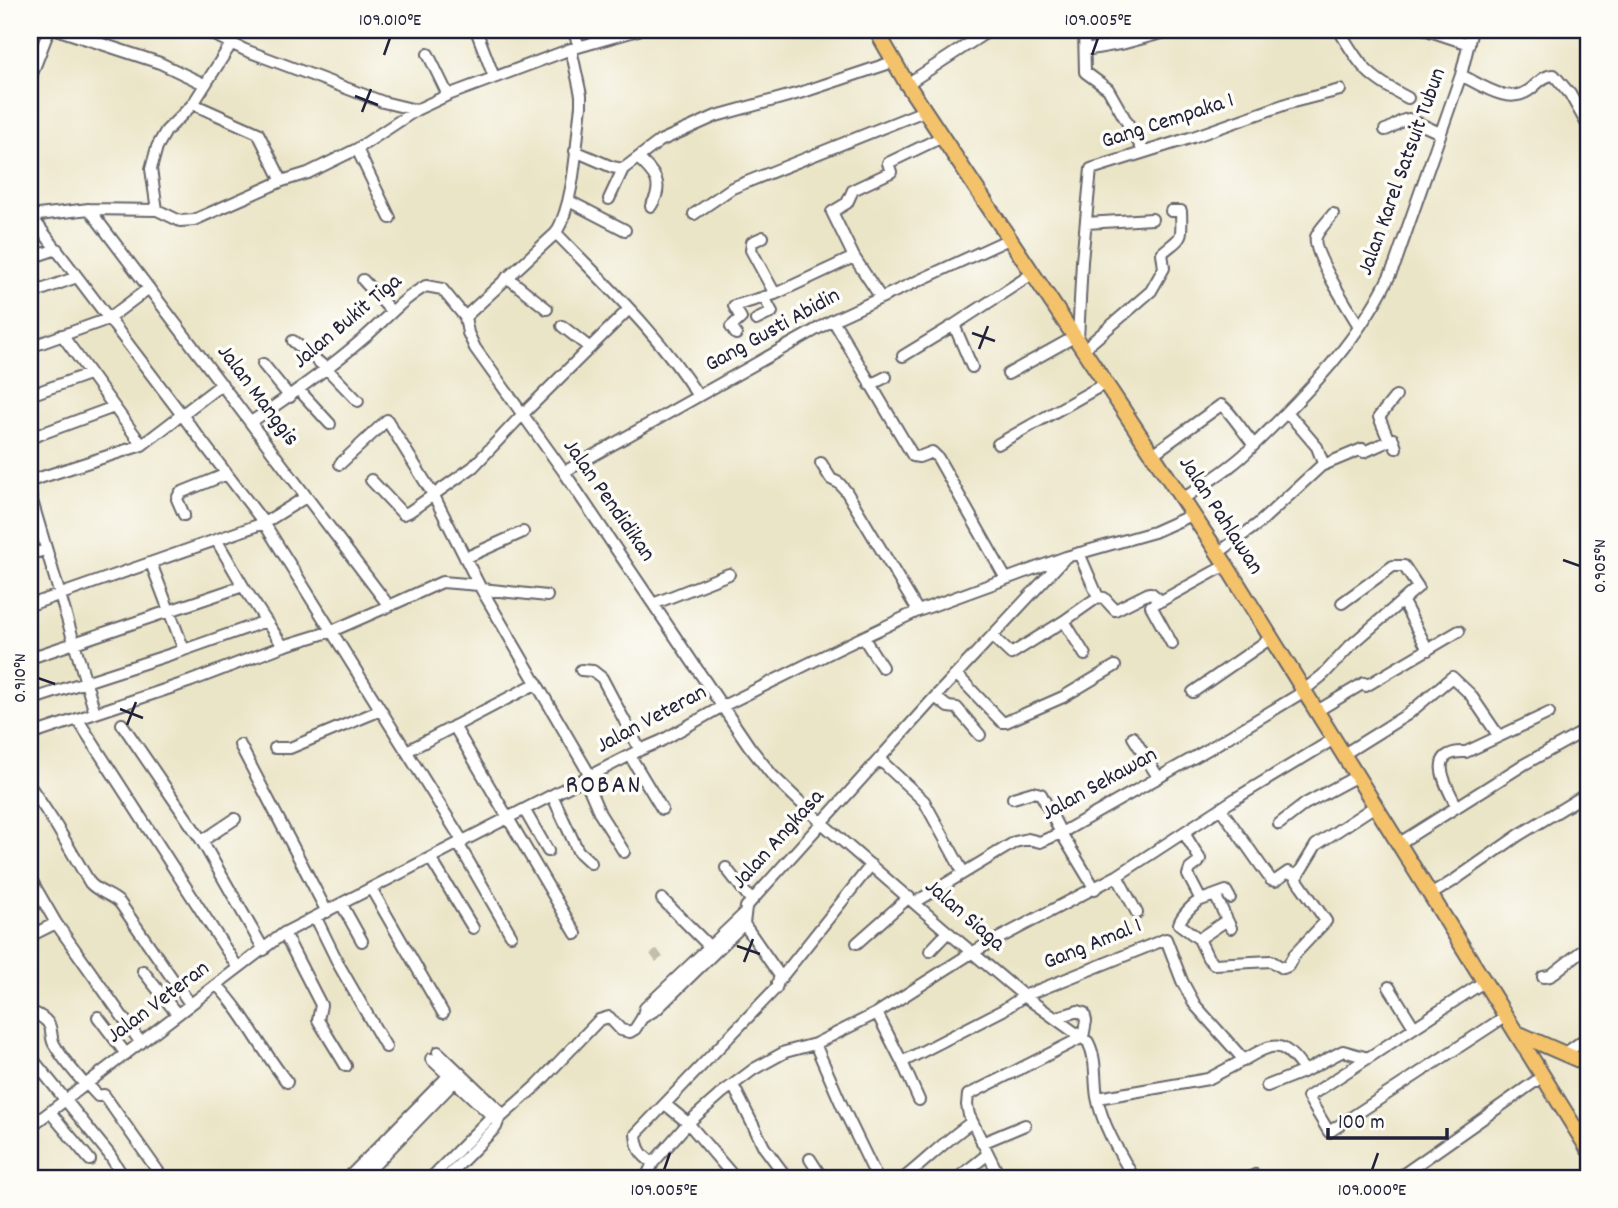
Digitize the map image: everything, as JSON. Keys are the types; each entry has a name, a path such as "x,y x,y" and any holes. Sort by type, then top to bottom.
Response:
{"main road":[{"name":"Jalan Pahlawan","path":"876,30 924,111 1222,559 1588,1149"},
{"path":"1517,1033 1588,1064"},
{"path":"1530,1053 1564,1054"}],"street":[{"path":"30,79 49,30"},
{"path":"59,30 160,63 204,84"},
{"path":"204,30 383,102 416,110"},
{"path":"476,30 494,77"},
{"path":"465,317 556,233 562,223 569,201 581,96 573,30"},
{"path":"30,216 89,209 158,209 180,220 194,220 282,181 308,173 357,149 416,110 448,95 575,47 638,30"},
{"path":"1084,30 1086,72 1108,89 1144,152"},
{"path":"1085,50 1125,43 1172,30"},
{"path":"1339,30 1354,56 1371,76 1408,98"},
{"path":"1427,30 1469,44"},
{"name":"Jalan Karel Satsuit Tubun","path":"1183,499 1254,445 1288,413 1331,367 1381,294 1395,264 1461,75 1472,30"},
{"path":"907,85 983,31"},
{"path":"158,209 151,169 157,147 166,131 193,104 227,37"},
{"path":"428,54 448,95"},
{"path":"609,199 623,169 660,141 716,116 803,92 893,62"},
{"path":"1461,75 1512,97 1522,96 1547,76 1554,75 1570,94 1588,126"},
{"name":"Gang Cempaka 1","path":"1080,342 1091,169 1194,137 1289,103 1340,90"},
{"path":"193,104 258,133 261,144 282,181"},
{"path":"694,214 732,188 924,111"},
{"path":"1385,130 1409,119 1440,133"},
{"path":"881,298 854,257 832,215 835,209 847,203 853,190 891,172 888,163 942,137"},
{"path":"357,149 390,218"},
{"path":"575,151 623,169"},
{"path":"638,159 655,177 658,193 651,206"},
{"path":"569,201 625,230"},
{"name":"Jalan Manggis","path":"89,209 388,606"},
{"path":"1008,374 1080,342 1155,285 1164,268 1162,253 1174,246 1182,232 1181,211 1171,211"},
{"path":"1333,214 1315,238 1315,243 1334,285 1359,326"},
{"path":"30,216 264,523 407,751 511,935"},
{"path":"1086,223 1152,219"},
{"path":"556,233 674,360 698,396"},
{"path":"756,320 772,312 770,295 751,250 752,242 763,237"},
{"name":"Gang Gusti Abidin","path":"564,472 833,320 1010,239"},
{"path":"30,258 57,249"},
{"path":"736,334 731,327 741,318 734,306 770,295 854,257"},
{"path":"903,356 1032,274"},
{"path":"30,293 77,277"},
{"path":"507,278 547,309"},
{"path":"363,280 392,312"},
{"name":"Jalan Bukit Tiga","path":"251,422 326,368 421,289 433,286 442,289 465,317"},
{"path":"30,347 108,319 149,288"},
{"path":"371,480 403,514 410,512 474,467 522,415 629,309"},
{"name":"Jalan Pendidikan","path":"465,317 475,348 564,472 723,706"},
{"path":"833,320 914,456 932,452 938,458 1005,578"},
{"path":"954,325 972,367"},
{"path":"562,326 590,348"},
{"path":"62,335 142,445"},
{"path":"293,341 326,368 358,401"},
{"path":"263,364 330,424"},
{"path":"30,395 89,374"},
{"path":"870,385 886,377"},
{"path":"998,444 1106,383"},
{"path":"30,481 142,445 222,384"},
{"path":"1172,643 1151,606 1222,559 1321,466 1362,449 1364,452 1393,445 1379,417 1396,396"},
{"path":"1153,454 1221,405 1230,411 1237,426 1254,445"},
{"path":"30,438 114,407"},
{"path":"1288,413 1317,447 1323,463 1321,466"},
{"path":"340,464 387,421 434,496 480,587 537,683 588,778 600,814 624,852"},
{"path":"821,463 831,479 846,491 918,611"},
{"path":"184,515 177,499 180,492 227,474"},
{"path":"30,494 95,713"},
{"path":"30,605 264,523 306,497"},
{"name":"Jalan Veteran","path":"31,1124 284,933 662,741 723,706 918,611 1066,556 1154,532 1192,515"},
{"path":"465,558 523,532"},
{"path":"217,541 283,646"},
{"path":"30,554 46,550"},
{"path":"1079,553 1098,597"},
{"name":"Jalan Angkasa","path":"777,983 778,973 744,919 751,900 1066,556"},
{"path":"151,564 184,650"},
{"name":"Jalan Sekawan","path":"858,943 911,900 1023,839 1040,842 1060,833 1207,750 1304,690 1418,587 1404,566 1393,566 1342,603"},
{"path":"653,604 729,574"},
{"path":"30,735 332,631 442,582 547,596"},
{"path":"30,658 243,586"},
{"path":"992,636 1011,654 1098,597 1104,598 1115,610 1149,593 1159,601"},
{"path":"1403,601 1428,650"},
{"path":"30,700 266,621"},
{"path":"1064,621 1085,655"},
{"path":"1317,711 1364,683 1366,686 1459,631"},
{"path":"863,637 882,667"},
{"path":"1193,692 1271,638"},
{"path":"957,675 1002,722 1006,722 1063,697 1115,666"},
{"path":"581,670 593,671 602,678 662,809"},
{"path":"1344,754 1408,714 1452,677 1470,694 1498,735"},
{"path":"407,751 537,683"},
{"path":"935,697 948,706 957,708 980,736"},
{"name":"Jalan Siaga","path":"723,706 763,765 823,824 1024,996 1083,1037"},
{"path":"275,748 289,748 380,710"},
{"path":"1457,807 1442,777 1440,767 1443,761 1451,754 1466,752 1549,713"},
{"path":"78,720 238,968"},
{"path":"122,723 202,841 264,950"},
{"path":"454,726 576,934"},
{"path":"1398,844 1523,765 1588,729"},
{"path":"1133,737 1158,777"},
{"path":"650,1174 688,1123 754,1069 785,1052 815,1044 877,1013 973,952 1118,876 1334,739"},
{"path":"240,745 327,912"},
{"path":"879,759 927,805 963,872"},
{"path":"1279,824 1305,804 1357,776"},
{"path":"30,786 90,883 97,891 114,897 120,903 190,1004"},
{"path":"1013,798 1032,792 1041,794 1060,833 1095,889"},
{"path":"1432,894 1511,840 1588,793"},
{"path":"553,797 578,851 591,863"},
{"path":"1296,878 1316,845 1375,806"},
{"path":"1221,809 1271,880 1275,881 1288,872 1293,874 1326,921 1288,966 1283,968 1272,961 1259,960 1214,964 1199,939 1179,924 1201,900 1226,891 1230,898"},
{"path":"525,811 548,851"},
{"path":"202,841 235,819"},
{"path":"1184,833 1200,859 1188,875 1201,900"},
{"path":"431,859 473,928"},
{"path":"650,1174 639,1150 636,1134 758,1009 872,865"},
{"path":"726,868 751,900"},
{"path":"1118,876 1137,914"},
{"path":"30,878 56,923 141,1043"},
{"path":"372,890 443,1013"},
{"path":"1199,939 1229,924 1214,895"},
{"path":"662,899 711,949"},
{"path":"342,905 362,941"},
{"path":"316,918 340,967 386,1047"},
{"path":"431,1178 498,1116 537,1085 598,1020 610,1017 621,1030 629,1032 635,1029 645,1008 744,919"},
{"path":"30,936 56,923"},
{"path":"1166,939 1184,930"},
{"path":"930,951 948,932"},
{"path":"284,933 321,1005 318,1020 346,1066"},
{"name":"Gang Amal 1","path":"902,1062 1003,1010 1024,996 1166,939 1182,981 1195,1005 1244,1060"},
{"path":"1543,977 1550,976 1588,946"},
{"path":"143,971 177,1014"},
{"path":"1485,981 1308,1097 1329,1132 1506,1016"},
{"path":"217,985 250,1025 271,1062 287,1082"},
{"path":"1389,987 1414,1027"},
{"path":"1055,1018 1078,1011 1084,1013 1086,1021 1083,1037 1093,1054 1098,1098 1114,1141 1134,1178"},
{"path":"877,1013 919,1100"},
{"path":"30,1016 38,1014 49,1024 55,1047 98,1096 104,1095 160,1174"},
{"path":"98,1017 126,1054"},
{"path":"1000,1178 972,1122 967,1105 971,1092 1083,1037"},
{"path":"1564,1054 1588,1037"},
{"path":"815,1044 875,1174"},
{"path":"1098,1098 1208,1079 1266,1047 1278,1045 1288,1049 1305,1071"},
{"path":"1267,1086 1305,1071 1343,1051 1368,1058"},
{"path":"30,1056 109,1154 124,1178"},
{"path":"435,1056 498,1116"},
{"path":"348,1178 455,1076"},
{"path":"362,1178 455,1076"},
{"path":"1398,1178 1543,1076"},
{"path":"733,1086 764,1147 787,1178"},
{"path":"666,1105 688,1123 735,1178"},
{"path":"50,1112 90,1160"},
{"path":"446,1178 496,1128 498,1116"},
{"path":"904,1178 940,1150 946,1140 972,1122"},
{"path":"982,1143 1025,1125"},
{"path":"958,1178 988,1154"},
{"path":"810,1159 822,1178"},
{"path":"1249,1178 1255,1175 1258,1178"}],"tunnel":[{"path":"653,958 660,953"}],"district":[{"name":"ROBAN","path":"604,786"}]}
